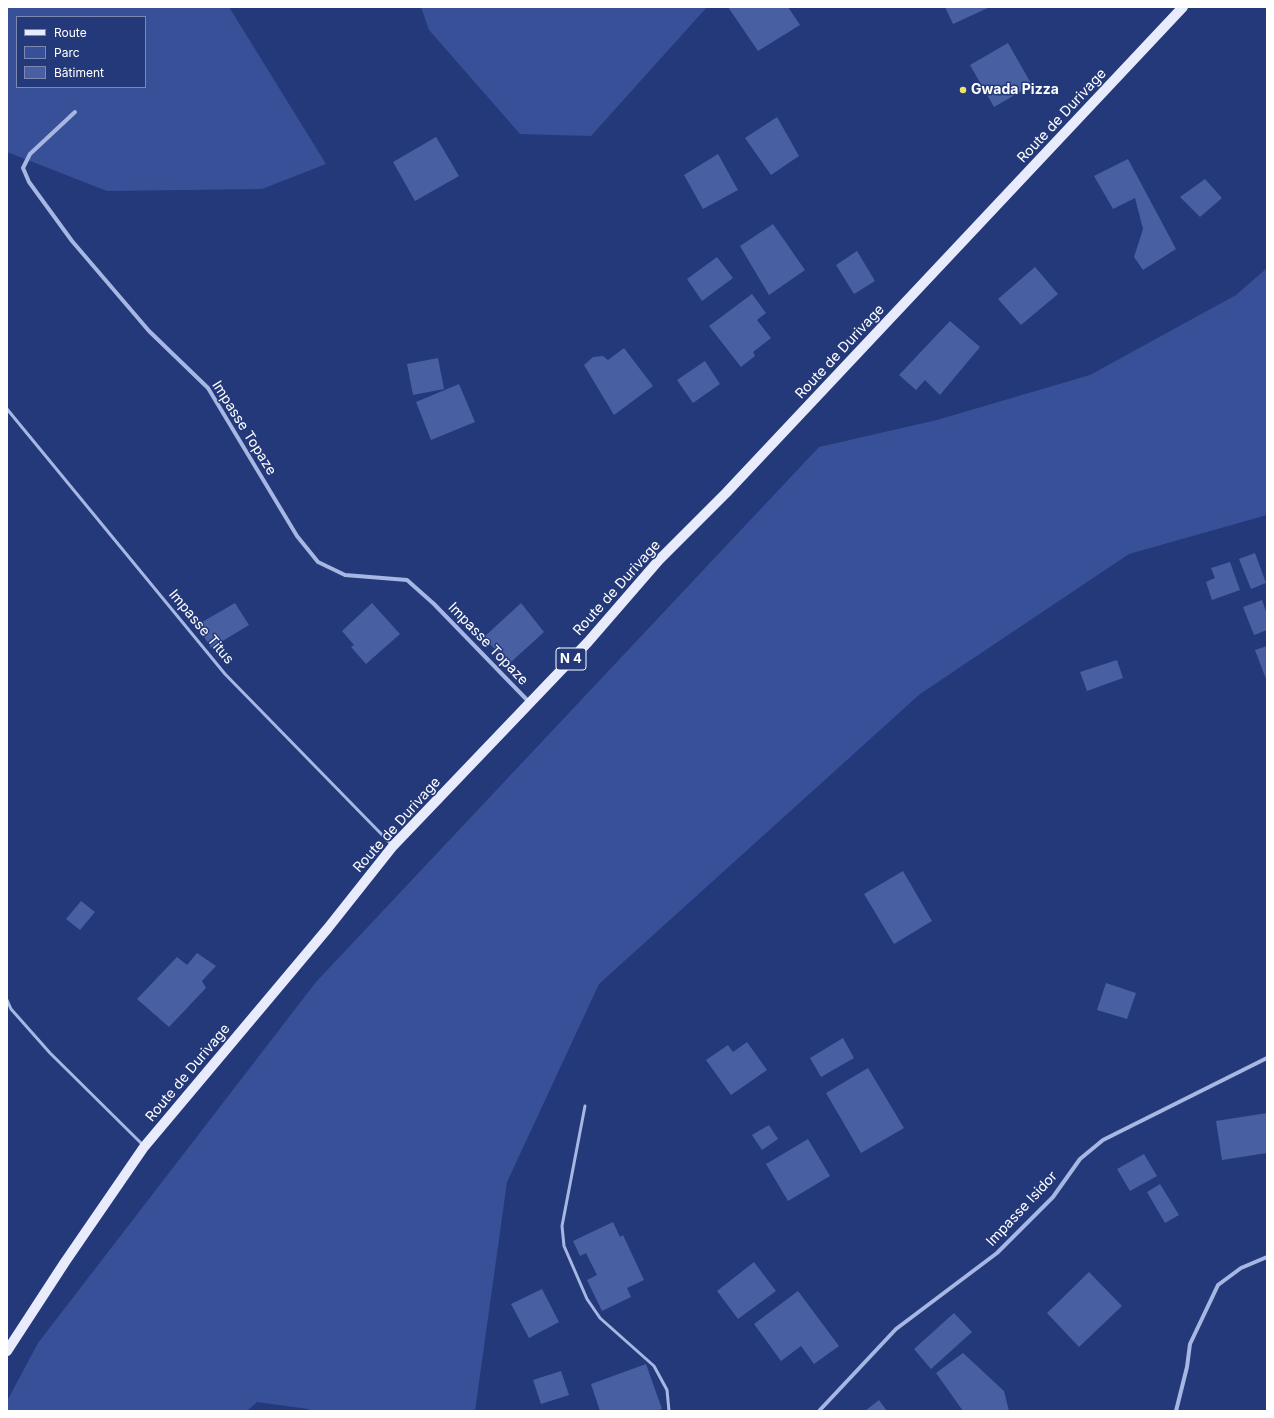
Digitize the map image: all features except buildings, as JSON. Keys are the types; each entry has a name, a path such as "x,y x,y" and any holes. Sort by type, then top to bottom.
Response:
{"main road":[{"name":"Route de Durivage","path":"7,1352 65,1262 144,1147 328,928 393,846 588,642 659,560 726,493 1183,7"}],"street":[{"name":"Impasse Topaze","path":"75,112 30,154 23,168 29,182 72,241 149,331 208,388 298,536 318,562 345,574 407,580 434,604 530,702"},
{"name":"Impasse Isidor","path":"818,1411 896,1329 997,1253 1053,1197 1080,1159 1104,1140 1267,1058"},
{"path":"1176,1411 1187,1367 1190,1344 1218,1285 1241,1268 1267,1257"}],"lane":[{"name":"Impasse Titus","path":"7,409 225,674 393,846"},
{"path":"7,1000 11,1009 50,1053 144,1147"},
{"path":"585,1106 562,1226 564,1246 587,1298 600,1318 654,1366 666,1390 669,1411"}],"green space":[{"path":"7,7 229,7 326,164 262,189 107,191 7,152"},
{"path":"421,7 707,7 591,136 520,134 429,30"},
{"path":"1267,268 1267,515 1129,554 920,694 599,984 507,1182 475,1411 309,1411 308,1409 257,1402 247,1411 7,1411 7,1401 38,1343 316,982 819,447 937,420 1090,375 1236,295"}],"place":[{"name":"Gwada Pizza","path":"963,90"}]}
